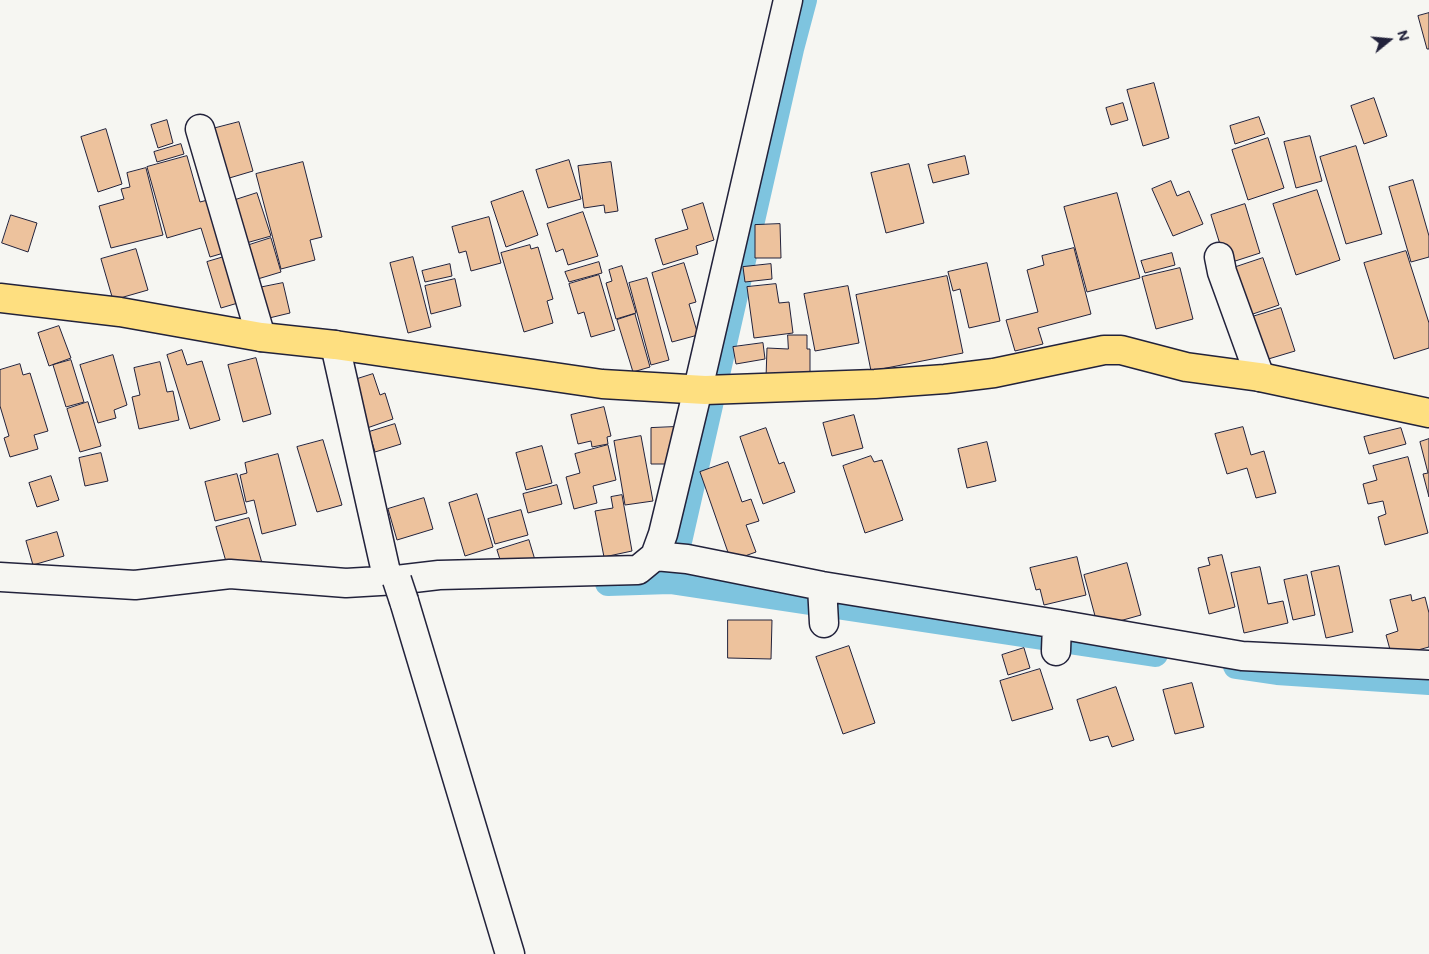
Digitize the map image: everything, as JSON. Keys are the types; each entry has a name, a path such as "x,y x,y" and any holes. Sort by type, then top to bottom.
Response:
{"main road":[{"path":"0,298 120,312 261,337 602,384 702,390 875,384 945,379 994,373 1104,350 1121,350 1186,367 1260,377 1429,413"}],"street":[{"path":"0,577 135,585 230,574 396,587 439,575 638,570 655,556 664,534 702,390 788,0"},
{"path":"200,129 261,337"},
{"path":"1219,257 1222,272 1260,377"},
{"path":"335,346 396,587 510,954"},
{"path":"655,556 687,559 1056,635 1242,656 1429,665"},
{"path":"822,586 824,623"}],"building":[{"path":"1429,13 1429,49 1427,49 1418,16"},
{"path":"1154,83 1169,138 1143,146 1127,90"},
{"path":"1374,98 1387,136 1364,144 1351,106"},
{"path":"1123,103 1128,120 1111,125 1106,108"},
{"path":"1259,117 1265,134 1235,144 1230,126"},
{"path":"167,120 173,143 158,148 151,125"},
{"path":"239,122 253,171 226,179 212,129"},
{"path":"106,129 122,184 98,192 81,137"},
{"path":"1310,136 1322,181 1296,188 1284,142"},
{"path":"1268,138 1284,188 1248,200 1232,150"},
{"path":"181,144 184,154 157,162 154,152"},
{"path":"1356,146 1382,234 1346,244 1320,157"},
{"path":"187,156 200,202 219,197 234,250 210,257 201,228 167,238 147,167"},
{"path":"965,156 969,174 933,183 928,165"},
{"path":"569,160 581,199 548,208 536,170"},
{"path":"303,162 322,237 310,240 315,260 281,269 256,174"},
{"path":"611,162 618,211 605,213 604,205 584,208 578,166"},
{"path":"909,164 924,223 886,233 871,173"},
{"path":"146,168 163,235 111,248 99,206 124,199 121,189 130,187 127,173"},
{"path":"1413,180 1429,236 1429,257 1411,262 1389,187"},
{"path":"1171,181 1177,196 1189,191 1203,224 1173,236 1152,189"},
{"path":"1317,190 1340,260 1296,275 1273,204"},
{"path":"523,191 538,235 506,247 491,202"},
{"path":"257,193 271,236 239,245 226,203"},
{"path":"1117,193 1140,278 1087,292 1064,207"},
{"path":"703,203 714,240 696,246 698,254 663,265 655,239 688,229 682,210"},
{"path":"1245,204 1260,253 1226,264 1211,215"},
{"path":"583,212 598,256 568,265 563,249 556,252 547,224"},
{"path":"11,215 37,223 28,252 2,243"},
{"path":"489,217 501,263 471,271 466,251 459,253 452,227"},
{"path":"780,224 781,258 755,258 755,225"},
{"path":"271,238 281,272 251,281 240,248"},
{"path":"530,245 531,249 538,247 553,299 547,301 553,323 524,332 501,253"},
{"path":"1074,248 1091,314 1038,328 1043,344 1015,351 1006,320 1038,312 1027,270 1044,265 1042,256"},
{"path":"136,249 148,290 113,300 101,259"},
{"path":"1406,251 1429,323 1429,348 1394,359 1364,263"},
{"path":"1172,253 1175,265 1145,273 1141,261"},
{"path":"234,254 248,300 221,308 207,262"},
{"path":"413,257 431,327 408,333 390,263"},
{"path":"1263,258 1279,305 1250,315 1233,268"},
{"path":"599,262 602,273 569,282 565,272"},
{"path":"684,263 696,302 689,304 698,335 672,342 652,273"},
{"path":"987,263 1000,321 969,328 960,289 953,291 948,272"},
{"path":"450,264 452,276 425,282 422,271"},
{"path":"771,264 772,279 745,282 743,267"},
{"path":"622,266 636,313 616,319 606,283 612,281 609,270"},
{"path":"1180,268 1193,319 1156,329 1142,277"},
{"path":"599,275 615,330 591,337 584,312 578,314 569,284"},
{"path":"947,276 963,353 871,371 856,295"},
{"path":"647,278 669,360 651,365 629,283"},
{"path":"455,279 461,306 431,314 425,286"},
{"path":"283,283 290,313 265,319 258,288"},
{"path":"776,284 779,303 789,302 793,333 754,338 747,287"},
{"path":"848,286 859,343 815,351 804,294"},
{"path":"1281,308 1295,351 1265,360 1252,317"},
{"path":"635,314 650,367 633,372 617,320"},
{"path":"59,326 71,358 49,366 38,333"},
{"path":"788,335 807,335 807,349 810,349 810,379 766,378 767,348 788,349"},
{"path":"763,343 765,359 736,364 733,347"},
{"path":"182,350 187,365 202,361 220,420 190,429 167,355"},
{"path":"113,355 127,405 114,410 116,418 98,423 80,365"},
{"path":"256,358 271,414 243,422 228,365"},
{"path":"71,360 84,402 66,407 53,365"},
{"path":"160,362 167,392 173,391 179,420 139,429 132,397 140,395 134,368"},
{"path":"20,364 23,375 30,373 48,431 34,435 38,449 10,457 4,438 9,436 0,406 0,370"},
{"path":"373,374 380,395 385,393 393,419 367,428 351,381"},
{"path":"88,402 101,446 80,452 67,409"},
{"path":"604,407 611,436 607,437 608,444 592,447 591,441 578,444 571,415"},
{"path":"854,415 863,448 832,456 823,423"},
{"path":"395,424 401,444 375,452 369,432"},
{"path":"674,427 674,464 651,464 651,428"},
{"path":"1243,427 1251,455 1264,451 1276,493 1256,498 1247,468 1227,474 1215,434"},
{"path":"766,428 779,464 784,462 795,492 763,504 740,437"},
{"path":"1401,428 1406,444 1369,454 1364,437"},
{"path":"641,436 653,501 625,505 614,441"},
{"path":"1429,439 1429,497 1423,474 1428,473 1420,442"},
{"path":"323,440 342,505 317,512 297,447"},
{"path":"987,442 996,481 967,488 958,449"},
{"path":"608,445 616,480 593,486 597,503 574,509 566,477 580,473 575,454"},
{"path":"542,446 552,483 526,490 516,453"},
{"path":"101,453 108,481 85,486 79,458"},
{"path":"278,454 296,525 262,534 254,500 246,502 240,475 247,473 245,463"},
{"path":"871,456 874,462 882,460 903,520 865,533 843,466"},
{"path":"1408,457 1428,533 1385,545 1378,517 1386,514 1383,501 1368,504 1363,484 1377,480 1373,466"},
{"path":"728,462 742,502 751,499 759,521 746,525 756,552 731,561 700,472"},
{"path":"237,474 247,513 215,521 205,482"},
{"path":"51,476 59,500 37,507 29,483"},
{"path":"557,485 562,504 528,513 523,494"},
{"path":"477,494 493,547 465,556 449,503"},
{"path":"622,495 632,551 604,557 595,511 613,508 611,497"},
{"path":"424,498 433,529 397,540 388,509"},
{"path":"521,510 528,535 495,544 488,519"},
{"path":"249,518 262,563 229,572 216,527"},
{"path":"57,532 64,556 33,565 26,541"},
{"path":"529,540 535,560 503,569 497,550"},
{"path":"1222,555 1235,607 1209,614 1198,568 1210,565 1208,558"},
{"path":"1077,557 1086,595 1044,605 1040,589 1036,590 1030,568"},
{"path":"1127,563 1141,615 1098,627 1084,575"},
{"path":"1339,566 1353,632 1326,638 1311,572"},
{"path":"1260,567 1268,604 1283,601 1288,623 1244,633 1231,573"},
{"path":"1307,575 1315,615 1293,620 1284,580"},
{"path":"1411,595 1412,601 1425,597 1429,613 1429,647 1392,657 1386,635 1398,631 1390,600"},
{"path":"728,620 772,620 771,659 728,658"},
{"path":"849,646 875,723 843,734 816,657"},
{"path":"1024,648 1030,668 1008,675 1002,655"},
{"path":"1040,669 1053,709 1012,721 1000,681"},
{"path":"1192,683 1204,727 1175,734 1163,690"},
{"path":"1116,687 1134,740 1112,747 1108,736 1090,741 1077,700"}],"waterway":[{"path":"608,583 670,581 791,49 804,0"},
{"path":"670,581 1155,654"},
{"path":"1236,666 1277,672 1429,682"}]}
